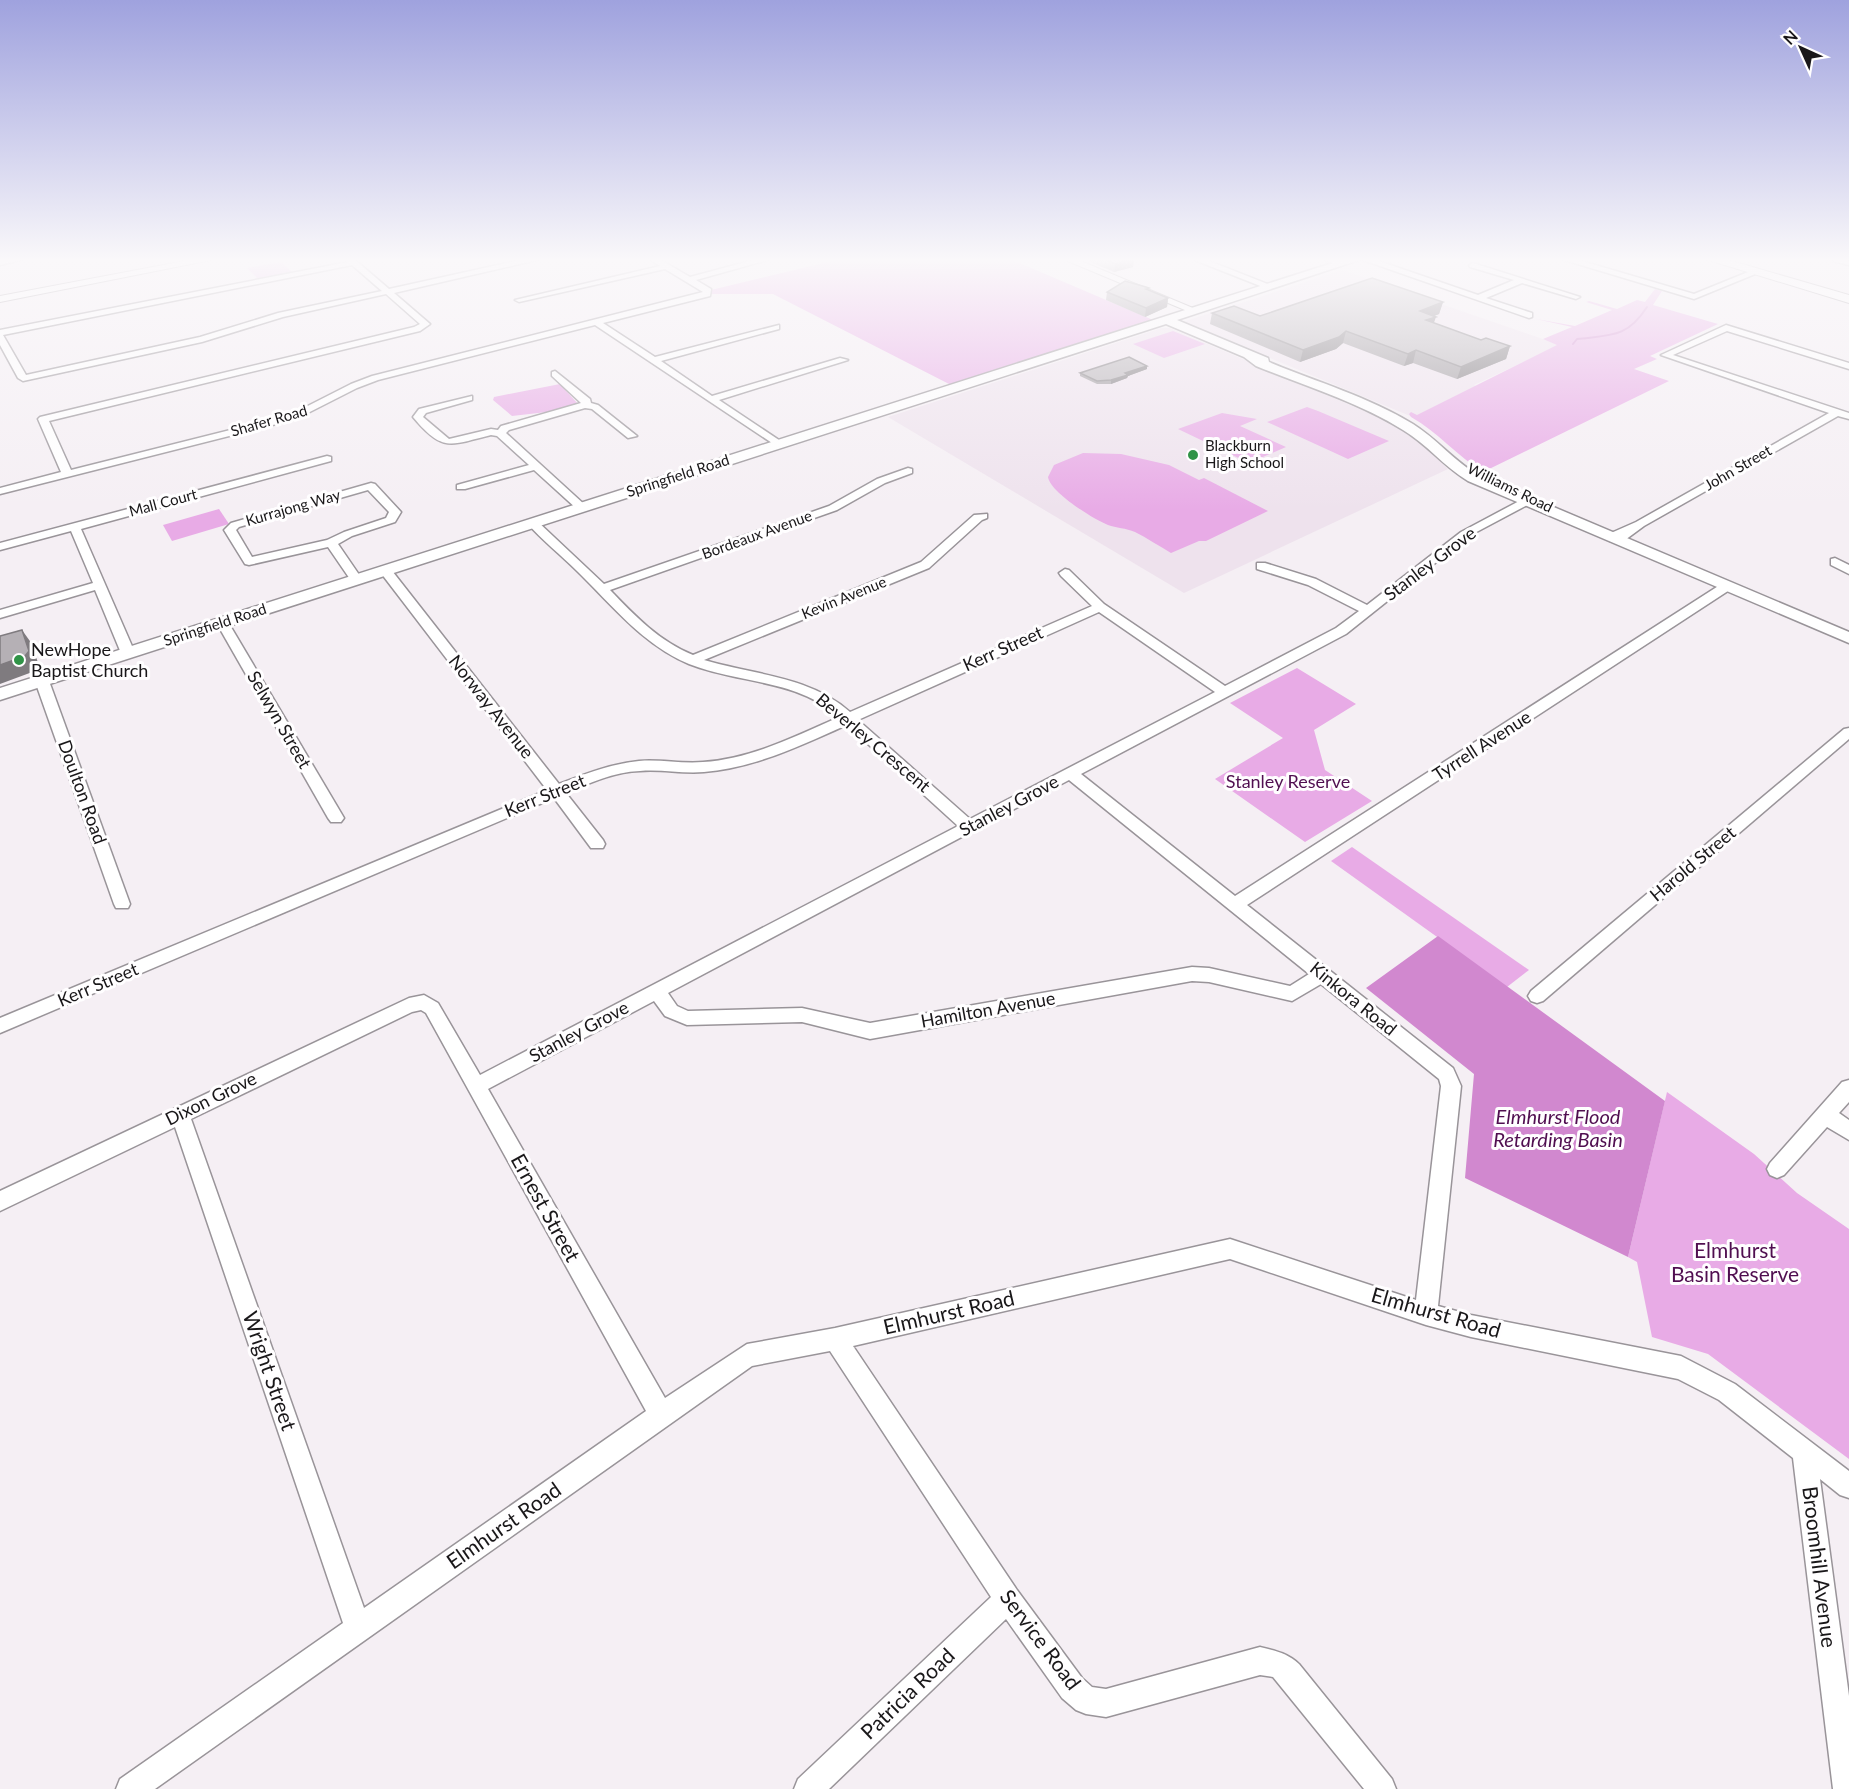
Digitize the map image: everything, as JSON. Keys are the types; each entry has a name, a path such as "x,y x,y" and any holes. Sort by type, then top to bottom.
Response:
{"main road":[{"name":"Springfield Road","path":"0,694 1096,342"},
{"name":"Williams Road","path":"1217,342 1393,414 1420,428 1472,474"},
{"name":"Williams Road","path":"1312,382 1410,428 1472,474 1849,638"},
{"path":"1334,394 1348,395"}],"street":[{"path":"4,342 23,378 186,342"},
{"path":"67,474 43,419 361,342"},
{"name":"Shafer Road","path":"0,491 293,417 375,378 519,342"},
{"path":"627,342 778,444"},
{"path":"654,360 719,342"},
{"path":"1692,342 1665,354 1849,416"},
{"path":"1773,342 1849,366"},
{"path":"711,399 843,360"},
{"path":"555,374 587,401 585,405"},
{"path":"468,398 422,411 418,417 442,440 449,442 485,433 500,433 581,507"},
{"path":"500,433 505,428 585,405 595,407 632,436"},
{"name":"John Street","path":"1622,540 1640,524 1837,411"},
{"name":"Mall Court","path":"0,547 327,459"},
{"path":"461,488 537,466"},
{"name":"Bordeaux Avenue","path":"602,589 833,508 881,481 908,471"},
{"name":"Kurrajong Way","path":"371,486 395,512 391,520 348,534 331,543 249,561 230,530 235,525 371,486"},
{"name":"Stanley Grove","path":"476,1086 1341,631 1465,534 1529,500"},
{"name":"Kevin Avenue","path":"693,660 925,565 978,517 983,516"},
{"name":"Beverley Crescent","path":"533,523 648,634 676,654 725,671 767,678 810,690 829,701 969,827"},
{"path":"75,527 128,653"},
{"path":"331,543 356,579"},
{"path":"1835,562 1849,570"},
{"path":"1261,566 1311,582 1369,611"},
{"name":"Norway Avenue","path":"385,570 597,844"},
{"path":"1065,573 1100,607 1225,692"},
{"path":"0,614 99,585"},
{"name":"Tyrrell Avenue","path":"1236,904 1727,586"},
{"name":"Kerr Street","path":"0,1026 600,773 639,766 704,767 749,759 791,744 1100,607"},
{"name":"Selwyn Street","path":"222,622 336,818"},
{"name":"Doulton Road","path":"42,681 122,904"},
{"name":"Harold Street","path":"1537,996 1849,732"},
{"name":"Kinkora Road","path":"1071,774 1446,1074 1451,1086 1426,1314"},
{"name":"Hamilton Avenue","path":"657,991 671,1011 687,1018 802,1015 870,1031 1192,974 1209,975 1292,994 1322,974"},
{"name":"Ernest Street","path":"424,1002 432,1008 662,1416"},
{"name":"Dixon Grove","path":"0,1201 410,1005 424,1002"},
{"path":"1778,1169 1849,1088"},
{"name":"Wright Street","path":"180,1114 358,1628"},
{"path":"1824,1115 1849,1131"},
{"name":"Elmhurst Road","path":"130,1789 747,1355 835,1339 1230,1249 1426,1314 1471,1326 1681,1368 1706,1378 1727,1392 1849,1486"},
{"name":"Service Road","path":"835,1339 1008,1599 1072,1688 1086,1700 1106,1702 1260,1660 1280,1665 1302,1687 1382,1789"},
{"name":"Broomhill Avenue","path":"1804,1451 1847,1789"},
{"name":"Patricia Road","path":"808,1789 1008,1599"}],"shaded area":[{"name":"Blackburn High School","path":"1117,342 1204,342 1397,425 1417,439 1448,469 1184,593 888,417"},
{"path":"1233,342 1553,342 1560,345 1474,385 1477,387 1415,418"}],"green space":[{"path":"868,342 1083,342 951,385"},
{"path":"1201,342 1205,344 1164,358 1133,344"},
{"path":"1551,342 1679,342 1650,356 1657,359 1634,369 1669,381 1483,472 1409,414 1411,412 1417,415 1557,345"},
{"path":"560,384 578,404 547,412 512,416 493,400 494,397"},
{"path":"1307,407 1389,441 1348,459 1267,422"},
{"path":"1222,413 1257,419 1240,426 1286,447 1249,463 1178,429"},
{"path":"1083,453 1121,454 1169,465 1199,480 1204,478 1268,511 1206,541 1199,541 1171,553 1135,532 1101,522 1056,490 1048,477 1054,465"},
{"path":"219,509 229,524 172,541 163,525"},
{"name":"Stanley Reserve","path":"1297,668 1356,704 1314,730 1325,770 1372,801 1305,842 1215,779 1283,738 1230,703"},
{"path":"1352,847 1529,970 1507,987 1331,861"},
{"name":"Elmhurst Basin Reserve","path":"1667,1092 1754,1154 1797,1193 1849,1229 1849,1459 1708,1354 1652,1337 1637,1262 1628,1257"}],"water":[{"name":"Elmhurst Flood Retarding Basin","path":"1438,936 1665,1101 1628,1257 1465,1178 1474,1074 1366,988"}],"building":[{"path":"1285,342 1324,342 1303,350"},
{"path":"1377,342 1499,342 1510,346 1461,367 1416,350 1408,354"},
{"path":"1129,357 1147,366 1111,380 1097,381 1080,373"},
{"path":"22,630 29,651 25,656 0,665 0,636"}],"place":[{"name":"Blackburn High School","path":"1193,455"},
{"name":"NewHope Baptist Church","path":"19,660"}]}
